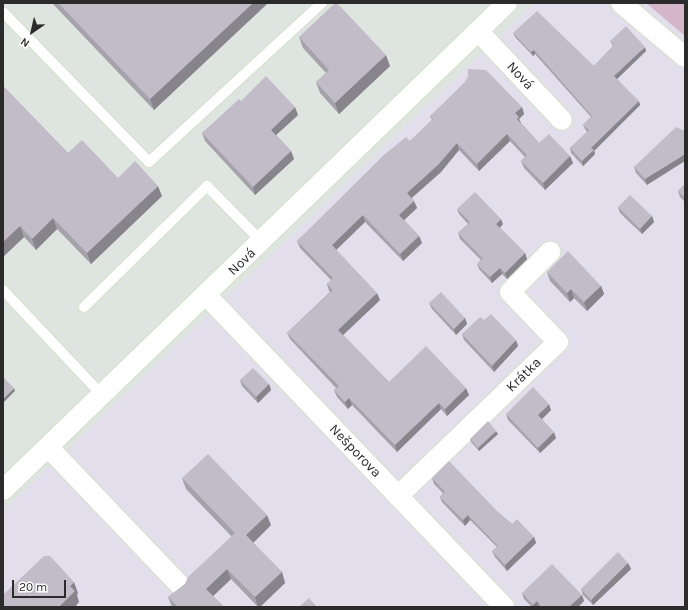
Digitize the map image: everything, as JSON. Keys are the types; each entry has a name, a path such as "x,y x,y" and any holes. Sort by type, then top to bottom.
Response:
{"street":[{"name":"Nová","path":"3,490 207,296 507,3"},
{"path":"621,3 685,57"},
{"name":"Nová","path":"478,31 562,120"},
{"name":"Krátka","path":"398,496 558,342 510,292 550,252"},
{"name":"Nešporova","path":"207,296 504,607"},
{"path":"48,447 181,586"}],"lane":[{"path":"3,12 149,162 322,3"},
{"path":"84,307 207,186 262,242"},
{"path":"3,290 102,395"}],"shaded area":[{"path":"3,3 535,3 3,511"},
{"path":"646,3 685,3 685,36"}],"building":[{"path":"58,3 253,3 150,99"},
{"path":"335,3 337,3 386,55 335,103 316,82 329,70 299,37"},
{"path":"537,11 594,66 614,45 610,41 626,26 645,47 614,76 639,101 591,148 594,150 582,161 570,148 589,130 583,125 592,116 534,50 531,52 513,33"},
{"path":"468,69 486,70 522,107 515,113 519,117 517,119 539,143 549,134 570,156 543,183 521,161 527,155 507,134 477,164 457,143 438,165 407,193 414,201 399,215 419,236 400,254 363,215 332,245 377,293 338,330 389,382 426,346 466,388 445,409 439,403 395,445 349,398 345,402 334,390 339,386 287,333 333,290 327,284 333,278 297,241 385,154 406,137 410,141 433,119 430,116 464,83 468,77"},
{"path":"266,76 295,107 271,130 291,151 253,187 202,133 239,99 241,101"},
{"path":"3,86 68,153 82,140 118,178 135,161 158,186 87,253 53,218 32,239 20,226 3,242"},
{"path":"676,127 685,131 685,154 645,179 634,167"},
{"path":"685,184 685,198 678,191"},
{"path":"475,192 501,219 496,224 525,253 505,273 500,268 490,277 477,264 483,259 458,233 470,222 457,209"},
{"path":"630,195 652,216 640,229 618,207"},
{"path":"568,251 601,286 584,302 571,289 567,293 547,272"},
{"path":"441,292 465,318 454,329 429,303"},
{"path":"491,314 516,340 492,366 462,334 480,317 484,320"},
{"path":"253,368 269,384 256,397 240,380"},
{"path":"3,377 14,388 3,399"},
{"path":"533,387 549,404 538,415 554,432 538,448 506,414"},
{"path":"488,421 496,431 478,448 470,439"},
{"path":"208,454 267,515 246,535 282,572 255,597 227,569 206,589 224,607 178,607 168,597 185,584 188,577 235,533 182,478"},
{"path":"449,461 499,513 512,524 517,519 534,537 505,565 492,551 498,546 468,515 463,520 440,497 445,492 432,478"},
{"path":"618,552 628,563 591,600 581,589"},
{"path":"44,556 50,556 74,582 70,586 75,591 59,607 3,607 3,595"},
{"path":"552,564 582,595 569,607 542,607 537,601 533,605 522,593"},
{"path":"309,598 317,607 299,607"}]}
